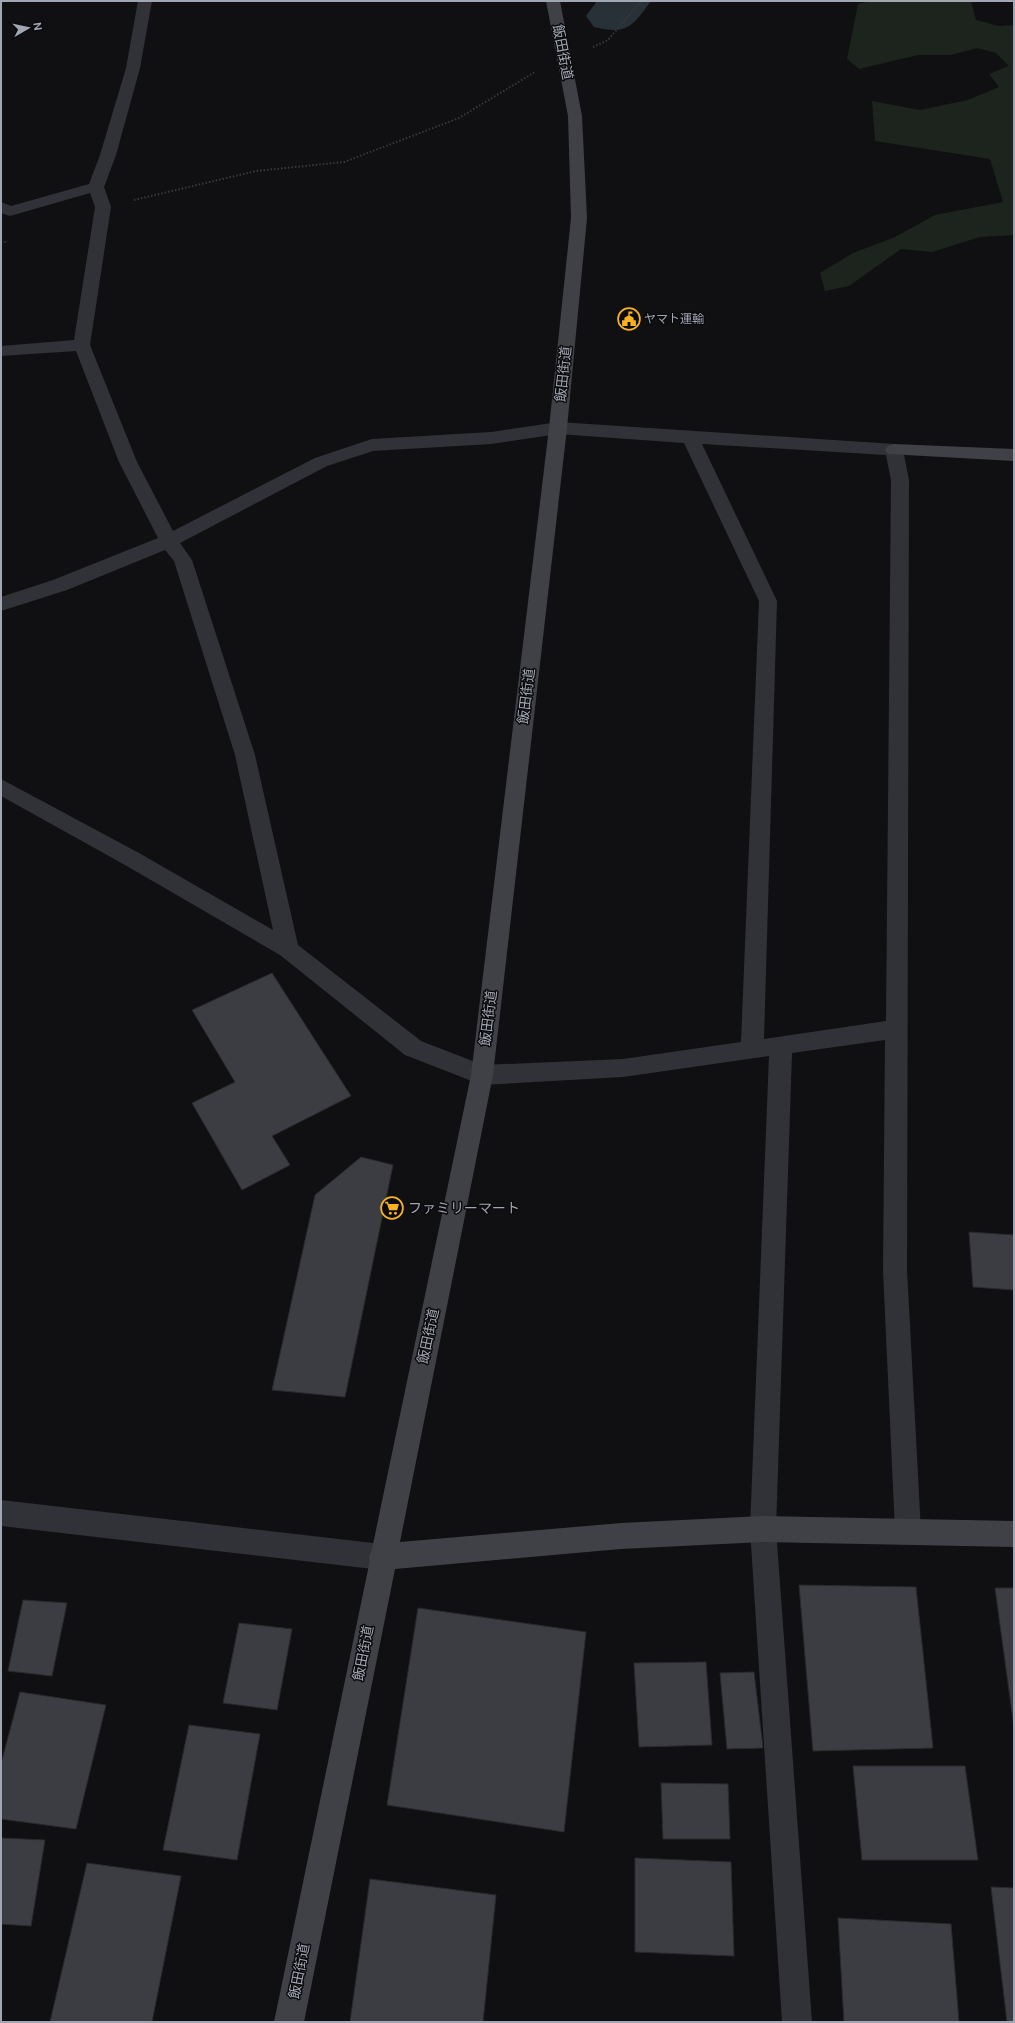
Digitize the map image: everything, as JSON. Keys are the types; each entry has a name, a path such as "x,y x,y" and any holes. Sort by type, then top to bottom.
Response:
{"main road":[{"name":"飯田街道","path":"289,2022 382,1558 482,1075 558,428 579,218 574,116 553,1"},
{"path":"894,450 1014,455"},
{"path":"382,1558 621,1536 763,1529 1014,1534"}],"street":[{"path":"145,1 133,68 108,155 96,187 103,207 82,345 128,462 168,541 183,560 245,755 288,949"},
{"path":"1,207 10,211 96,187"},
{"path":"1,350 82,345"},
{"path":"1,604 60,585 168,541 321,462 372,445 491,438 558,428 690,438 894,450 900,480 895,1270 908,1531"},
{"path":"690,438 768,601 752,1050"},
{"path":"1,787 288,949 413,1048 482,1075 623,1068 896,1029"},
{"path":"781,1045 763,1529 797,2022"},
{"path":"1,1513 382,1558"}],"path":[{"path":"588,50 608,40 641,1"},
{"path":"103,207 256,171 344,162 460,118 536,72"}],"shaded area":[{"path":"871,1 971,1 976,20 999,26 1014,25 1014,235 980,237 932,252 901,249 849,286 825,291 820,273 853,253 895,237 935,215 1003,202 990,159 875,141 872,101 920,110 968,100 999,87 989,74 1009,66 996,53 977,48 951,55 918,55 859,69 847,59 858,4"}],"building":[{"path":"272,973 351,1096 272,1136 290,1165 242,1190 192,1103 235,1082 192,1010"},
{"path":"361,1157 393,1165 345,1397 272,1390 315,1195"},
{"path":"969,1232 1014,1235 1014,1290 973,1287"},
{"path":"799,1585 916,1587 933,1748 813,1751"},
{"path":"995,1588 1014,1588 1014,1727"},
{"path":"23,1600 67,1603 52,1676 8,1671"},
{"path":"418,1608 586,1632 564,1832 387,1805"},
{"path":"239,1623 292,1629 277,1710 223,1703"},
{"path":"706,1662 712,1745 639,1747 634,1663"},
{"path":"754,1672 763,1748 727,1749 720,1673"},
{"path":"20,1692 106,1705 76,1829 1,1819 1,1764"},
{"path":"189,1725 260,1734 237,1860 163,1850"},
{"path":"853,1766 965,1766 978,1860 862,1860"},
{"path":"661,1783 728,1784 730,1839 663,1839"},
{"path":"1,1838 45,1840 31,1926 1,1924"},
{"path":"635,1858 731,1862 734,1956 635,1952"},
{"path":"87,1863 181,1876 152,2022 50,2022"},
{"path":"370,1879 496,1895 483,2022 350,2022"},
{"path":"991,1887 1014,1888 1014,2022 1007,2022"},
{"path":"838,1918 951,1924 959,2022 844,2022"}],"waterway":[{"path":"612,16 625,1"}],"place":[{"name":"ヤマト運輸","path":"629,319"},
{"name":"ファミリーマート","path":"392,1208"}]}
